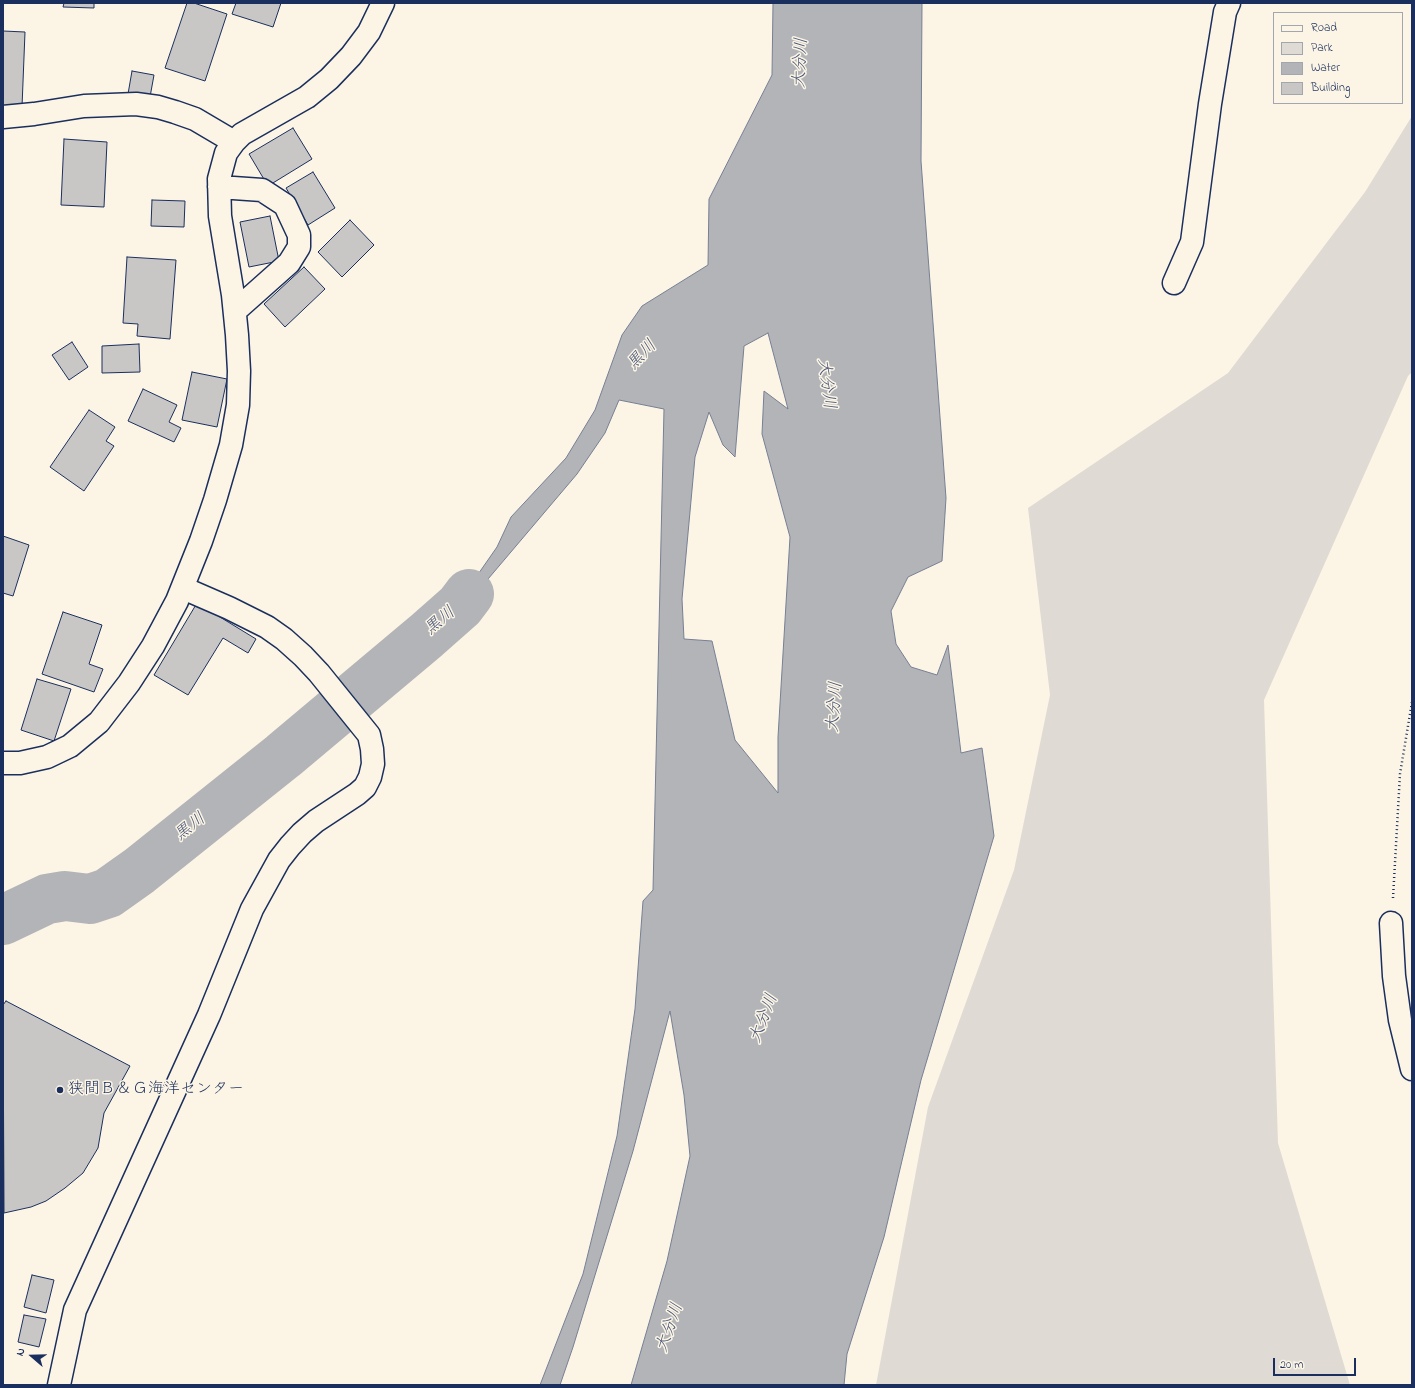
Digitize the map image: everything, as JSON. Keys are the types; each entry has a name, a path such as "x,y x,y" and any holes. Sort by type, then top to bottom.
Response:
{"street":[{"path":"3,763 20,763 47,757 70,746 99,722 129,683 153,646 177,601 202,541 232,445 238,405 239,371 235,311 220,216 219,180 224,158 234,142 242,134 307,97 329,79 352,56 369,32 383,3"},
{"path":"1174,283 1192,242 1212,88 1225,12 1229,3"},
{"path":"3,117 84,106 136,104 158,107 175,112 195,120 234,142"},
{"path":"219,187 262,190 285,205 299,235 299,247 289,263 235,311"},
{"path":"59,1385 75,1310 210,1015 252,909 279,860 302,833 316,820 357,794 364,787 370,778 373,764 369,735 319,673 284,639 267,627 229,608 183,588"},
{"path":"1391,922 1394,976 1400,1020 1412,1069"}],"path":[{"path":"1391,922 1400,774 1412,702"}],"green space":[{"path":"1412,116 1412,372 1408,376 1264,700 1278,1143 1350,1385 876,1385 928,1107 1014,870 1050,695 1028,508 1228,373 1365,192"}],"water":[{"name":"大分川","path":"773,3 922,3 921,161 946,498 942,561 908,577 891,611 896,644 911,667 937,675 948,645 961,753 982,748 994,836 921,1080 884,1237 847,1354 844,1385 631,1385 667,1261 690,1156 684,1095 670,1011 633,1151 560,1385 540,1385 583,1274 617,1136 635,1009 643,901 653,890 664,409 619,400 605,433 577,474 466,605 418,652 421,633 447,604 474,580 497,547 511,517 566,458 595,410 622,335 642,306 708,265 709,199 772,75","holes":["768,333 788,409 764,391 762,434 790,537 778,737 778,793 735,740 712,641 684,639 682,599 695,457 709,412 723,445 735,457 744,346"]}],"building":[{"path":"64,3 94,3 94,8 63,7"},
{"path":"187,3 194,3 227,14 205,81 165,68"},
{"path":"236,3 281,3 273,27 232,14"},
{"path":"3,31 25,32 22,107 3,106"},
{"path":"132,71 154,75 150,97 128,94"},
{"path":"293,128 312,159 268,186 249,154"},
{"path":"64,139 107,142 104,207 61,205"},
{"path":"313,172 335,208 308,225 286,188"},
{"path":"152,200 185,201 184,227 151,226"},
{"path":"270,216 279,261 249,267 240,222"},
{"path":"350,220 374,245 342,277 318,252"},
{"path":"127,257 176,260 170,339 137,336 138,324 123,323"},
{"path":"304,267 325,289 285,327 264,304"},
{"path":"72,342 88,367 69,380 52,355"},
{"path":"139,344 140,372 102,373 102,346"},
{"path":"192,372 227,379 217,427 182,420"},
{"path":"143,389 177,405 169,422 181,428 174,442 128,421"},
{"path":"89,410 115,427 106,441 114,446 84,491 50,467"},
{"path":"3,536 29,545 13,596 3,593"},
{"path":"197,603 256,639 248,653 223,638 188,695 154,675"},
{"path":"63,612 102,625 89,664 103,669 94,692 42,674"},
{"path":"37,679 71,689 54,741 21,730"},
{"name":"狭間Ｂ＆Ｇ海洋センター","path":"6,1001 130,1066 104,1113 98,1148 83,1173 46,1201 31,1207 4,1213 3,1005"},
{"path":"32,1275 54,1280 46,1313 24,1307"},
{"path":"24,1315 46,1319 39,1347 18,1342"}],"waterway":[{"name":"黒川","path":"3,920 47,899 65,896 90,899 108,893 139,871 283,756 426,636 460,606 469,594"}],"place":[{"name":"狭間Ｂ＆Ｇ海洋センター","path":"60,1090"}]}
